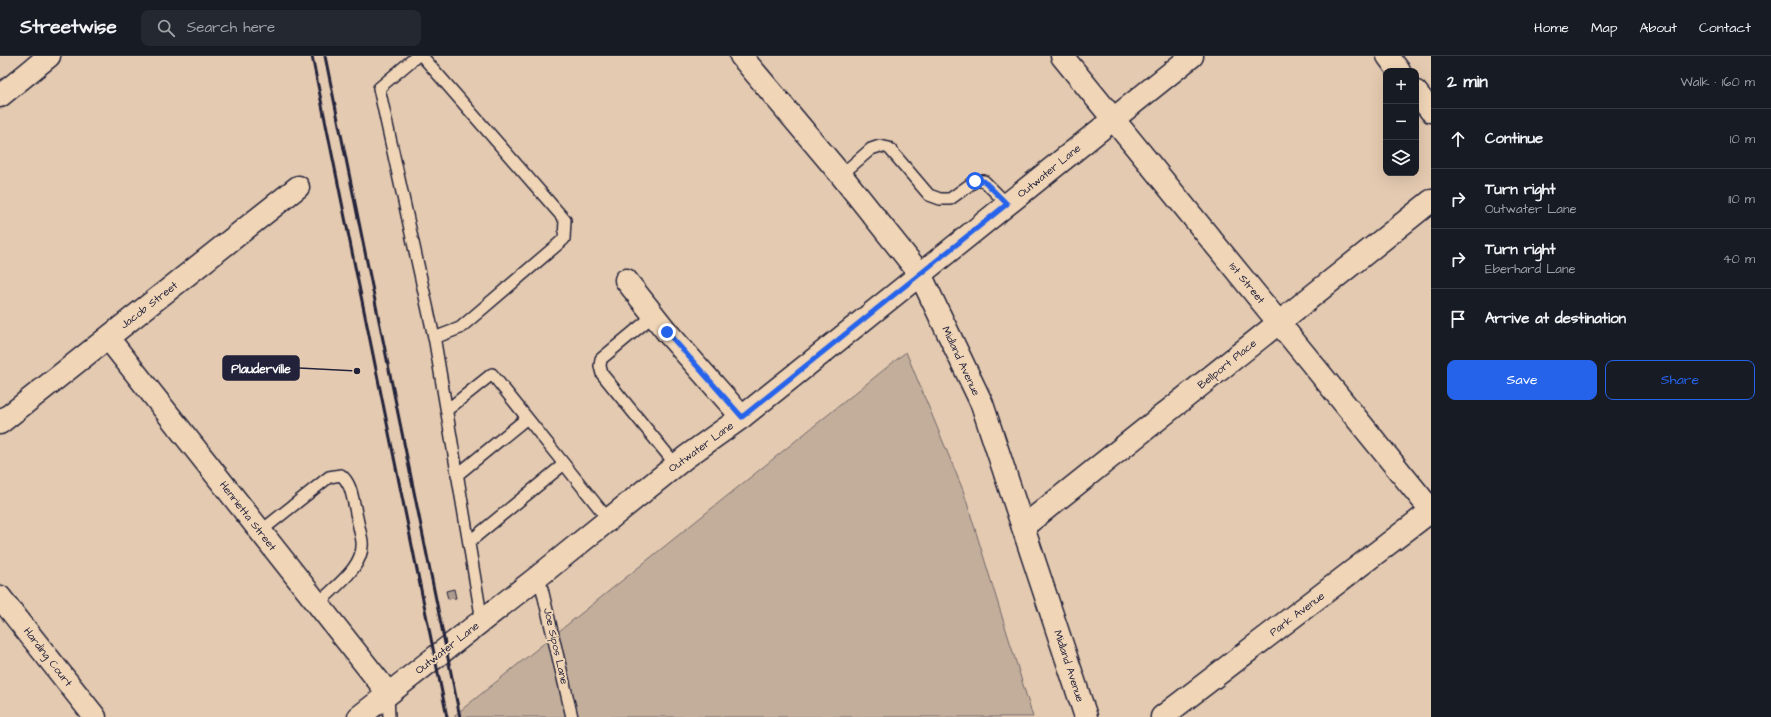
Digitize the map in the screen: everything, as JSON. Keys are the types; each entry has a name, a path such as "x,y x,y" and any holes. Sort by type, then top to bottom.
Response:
{"street":[{"path":"0,96 49,56"},
{"name":"Midland Avenue","path":"741,56 841,175 920,274 982,404 1086,717"},
{"name":"1st Street","path":"1062,56 1431,511"},
{"name":"Outwater Lane","path":"359,717 539,576 676,465 742,417 1192,56"},
{"path":"1388,56 1398,68"},
{"path":"1419,96 1431,111"},
{"name":"Jacob Street","path":"0,423 298,187"},
{"name":"Bellport Place","path":"1023,527 1431,201"},
{"path":"626,280 654,315 742,417"},
{"name":"Henrietta Street","path":"108,338 388,693"},
{"name":"Park Avenue","path":"1162,717 1431,511"},
{"name":"Harding Court","path":"0,597 95,717"}],"lane":[{"path":"417,56 379,88 434,338 482,621"},
{"path":"422,56 566,220 564,239 460,328 434,338"},
{"path":"841,175 871,149 880,146 888,148 928,195 940,199 950,198 975,181 984,181 1007,204"},
{"path":"654,315 601,359 600,366 602,374 676,465"},
{"path":"447,410 492,374 608,519"},
{"path":"458,475 527,418"},
{"path":"469,542 564,464"},
{"path":"261,531 329,477 341,475 346,479 350,489 362,543 360,558 352,570 318,604"},
{"name":"Joe Sipos Lane","path":"539,576 572,717"},
{"path":"388,693 389,717"}],"shaded area":[{"path":"906,352 963,490 1033,717 455,717 455,715"}],"building":[{"path":"454,589 456,598 448,599 446,591"}],"railway":[{"path":"312,56 447,717"},
{"path":"325,56 460,717"}],"place":[{"name":"Plauderville","path":"357,371"}],"route":[{"path":"667,332 742,417 1007,204 984,181 975,181"}]}
